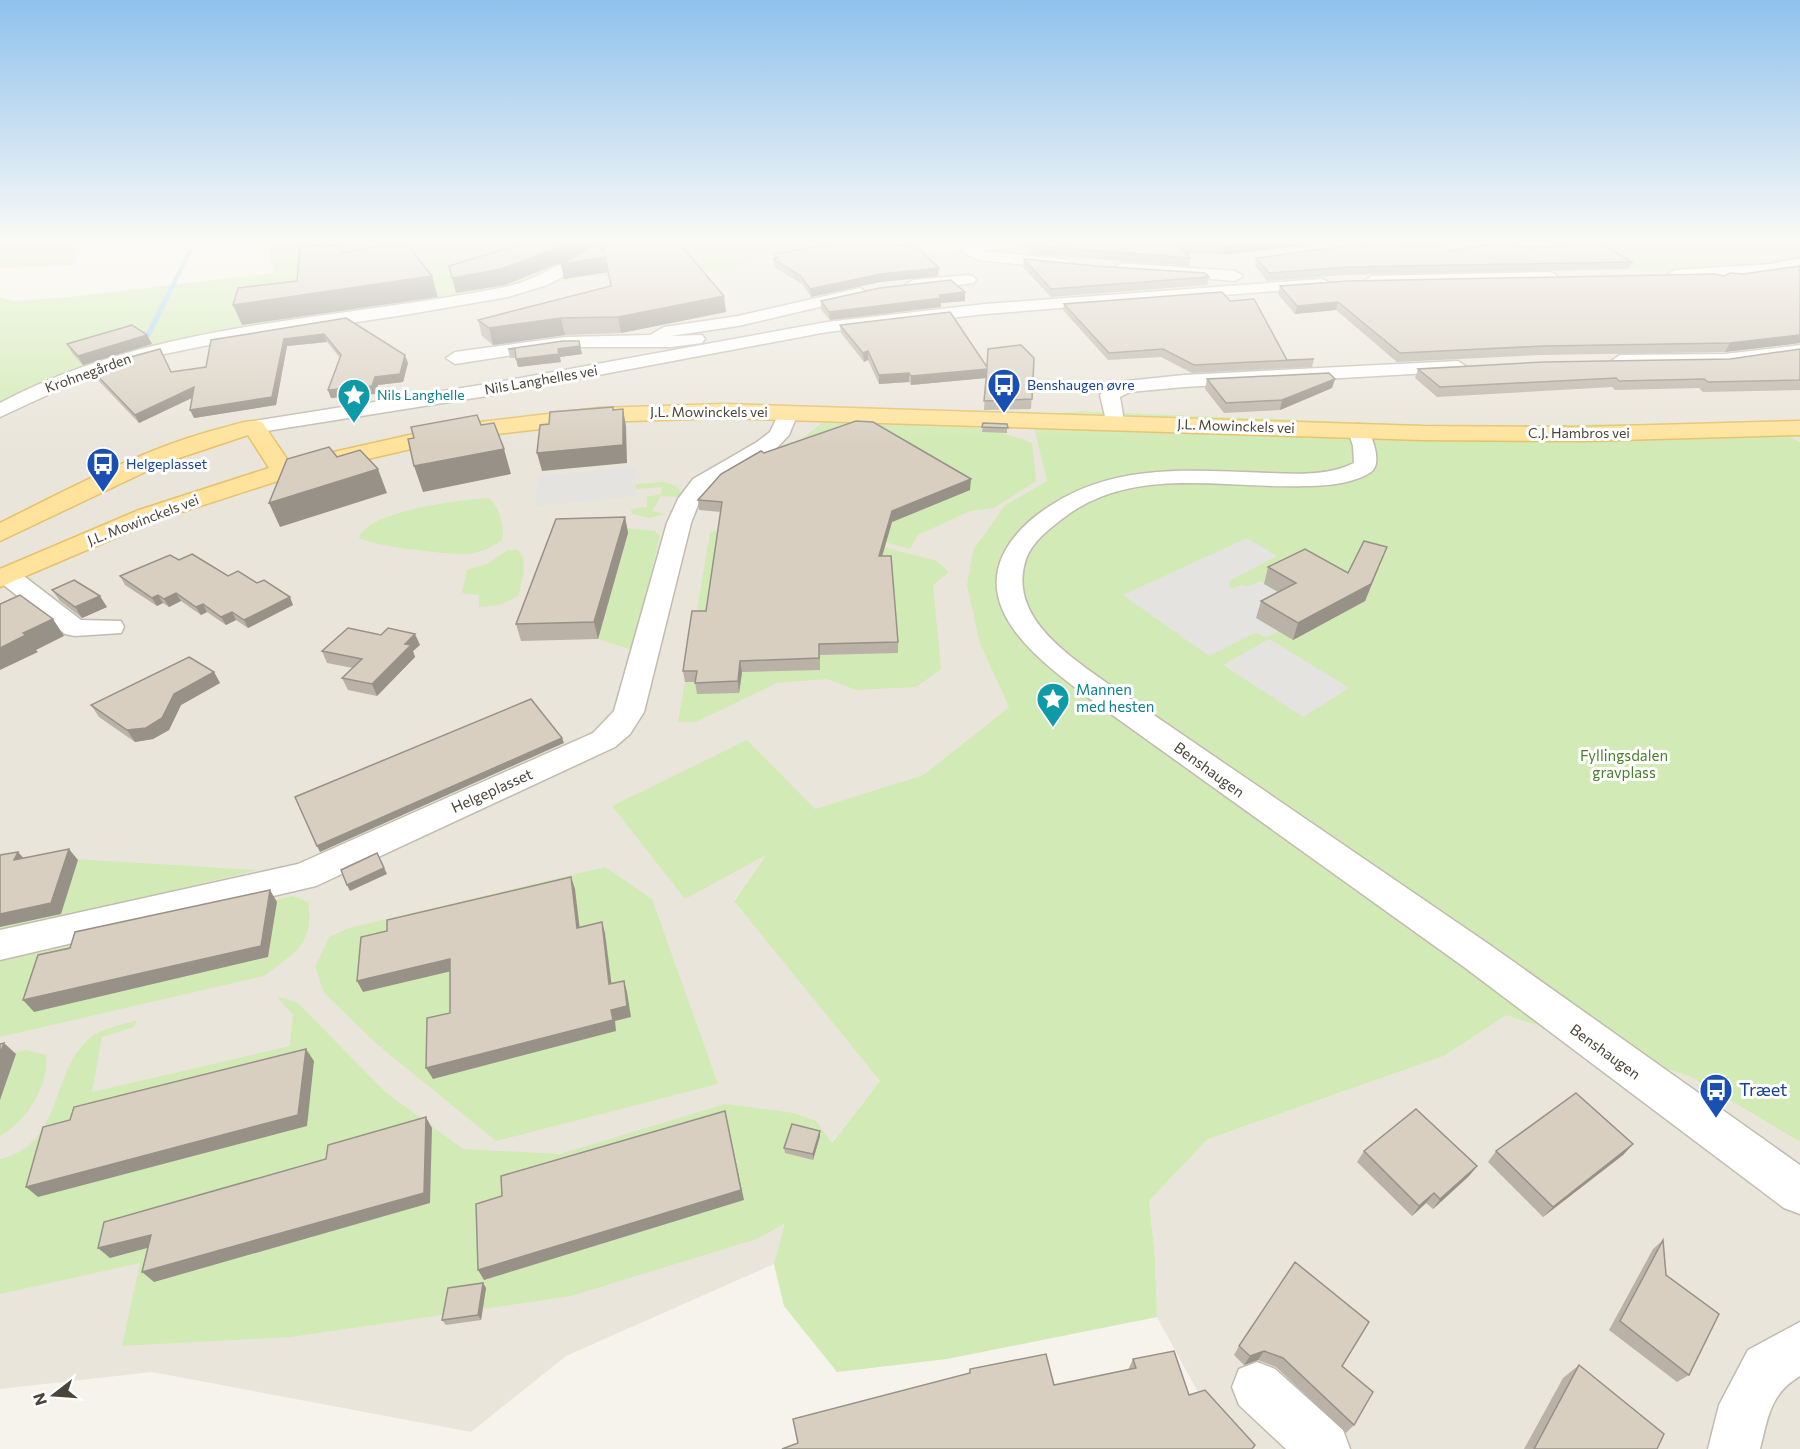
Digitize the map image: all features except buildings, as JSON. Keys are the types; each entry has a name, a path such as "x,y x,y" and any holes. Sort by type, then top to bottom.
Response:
{"main road":[{"name":"J.L. Mowinckels vei","path":"3,577 148,515 283,471 299,451 526,422 667,411 1114,421 1358,430"},
{"path":"266,425 299,451"},
{"path":"266,425 283,471"},
{"path":"0,534 155,457 188,444 266,425"},
{"name":"C.J. Hambros vei","path":"1358,430 1584,434 1800,428"}],"street":[{"name":"Krohnegården","path":"3,407 81,373 156,350 246,330 397,311"},
{"name":"Nils Langhelles vei","path":"658,340 658,336 664,332 787,311"},
{"name":"Nils Langhelles vei","path":"266,425 498,388 827,327 971,311"},
{"name":"Nils Langhelles vei","path":"455,358 565,342 658,340 671,342 794,325 827,327"},
{"path":"1598,362 1725,360 1800,350"},
{"path":"1114,421 1110,395 1126,387 1153,383 1473,367"},
{"name":"Helgeplasset","path":"0,945 216,894 304,876 604,740 619,727 629,712 679,523 689,499 701,484 765,447 779,435 788,413"},
{"name":"Benshaugen","path":"1358,430 1364,446 1365,466 1353,473 1303,480 1150,477 1108,485 1072,499 1030,535 1016,552 1009,580 1011,597 1018,617 1037,639 1128,711 1253,802 1371,882 1800,1192"},
{"name":"J.L. Mowinckels vei","path":"3,577 75,628 111,627"},
{"path":"1734,1449 1745,1405 1766,1368 1800,1347"},
{"path":"1257,1387 1324,1449"}],"shaded area":[{"path":"348,311 380,311 393,314 414,311 1800,311 1800,442 1762,422 1455,426 1081,411 1032,415 1047,481 1005,505 973,550 980,644 1009,707 923,775 794,816 734,900 880,1081 795,1190 774,1264 566,1356 471,1432 152,1372 0,1389 0,416 8,408 114,352 302,316"},
{"path":"636,467 635,496 535,506 538,476"},
{"path":"1247,538 1277,556 1229,581 1229,586 1232,589 1242,585 1247,587 1260,581 1291,600 1279,631 1266,638 1256,632 1209,656 1123,595"},
{"path":"1269,639 1349,688 1303,717 1223,665"},
{"path":"1506,1014 1691,1077 1800,1142 1800,1449 1229,1449 1157,1317 1155,1256 1149,1201 1208,1139 1444,1056"}],"green space":[{"path":"0,311 348,311 302,316 275,327 114,352 8,408 0,416"},
{"path":"380,311 418,311 404,313 393,314"},
{"name":"Fyllingsdalen gravplass","path":"1081,411 1455,426 1762,422 1800,442 1800,1142 1691,1077 1506,1015 1444,1056 1208,1139 1149,1201 1155,1256 1157,1317 947,1359 837,1372 784,1306 774,1264 785,1223 757,1239 571,1296 291,1337 122,1346 140,1263 0,1294 0,1159 21,1151 35,1139 46,1124 77,1052 90,1038 106,1029 137,1020 134,1027 102,1037 92,1092 290,1046 293,1015 277,997 297,1002 384,1091 463,1149 560,1154 725,1104 794,1113 816,1121 832,1143 880,1081 734,901 766,855 685,899 612,806 747,740 815,809 923,775 1009,707 980,644 967,585 973,550 1005,505 1047,481 1031,415"},
{"path":"822,423 943,425 1011,435 1032,443 1036,481 994,508 970,511 918,535 910,549 831,527 796,443"},
{"path":"663,482 674,485 681,491 679,497 661,496 652,511 665,514 649,518 632,514 631,509 647,507 647,497 661,494 662,487 636,489 636,484"},
{"path":"489,498 500,518 503,529 502,540 481,551 458,554 429,551 394,547 359,538 366,529 379,520 397,514 439,504"},
{"path":"741,521 827,532 937,561 949,572 933,585 941,669 916,687 856,690 827,679 777,683 696,722 678,722 710,533"},
{"path":"626,528 655,531 660,536 632,650 598,639 628,534"},
{"path":"508,550 518,550 523,560 524,572 518,596 500,605 479,607 479,595 462,593 467,570 487,564"},
{"path":"41,857 257,870 0,932 0,866"},
{"path":"605,867 652,899 718,1084 496,1141 378,1045 324,993 315,967 329,937 349,928"},
{"path":"293,896 308,902 308,928 305,938 293,954 264,976 0,1037 0,961"},
{"path":"26,1050 46,1055 44,1079 40,1091 27,1112 10,1130 0,1136 0,1056"}],"waterway":[{"path":"147,337 160,311"}],"place":[{"name":"Benshaugen øvre","path":"1004,414"},
{"name":"Nils Langhelle","path":"354,424"},
{"name":"Helgeplasset","path":"103,493"},
{"name":"Mannen med hesten","path":"1053,728"},
{"name":"Træet","path":"1716,1119"}]}
